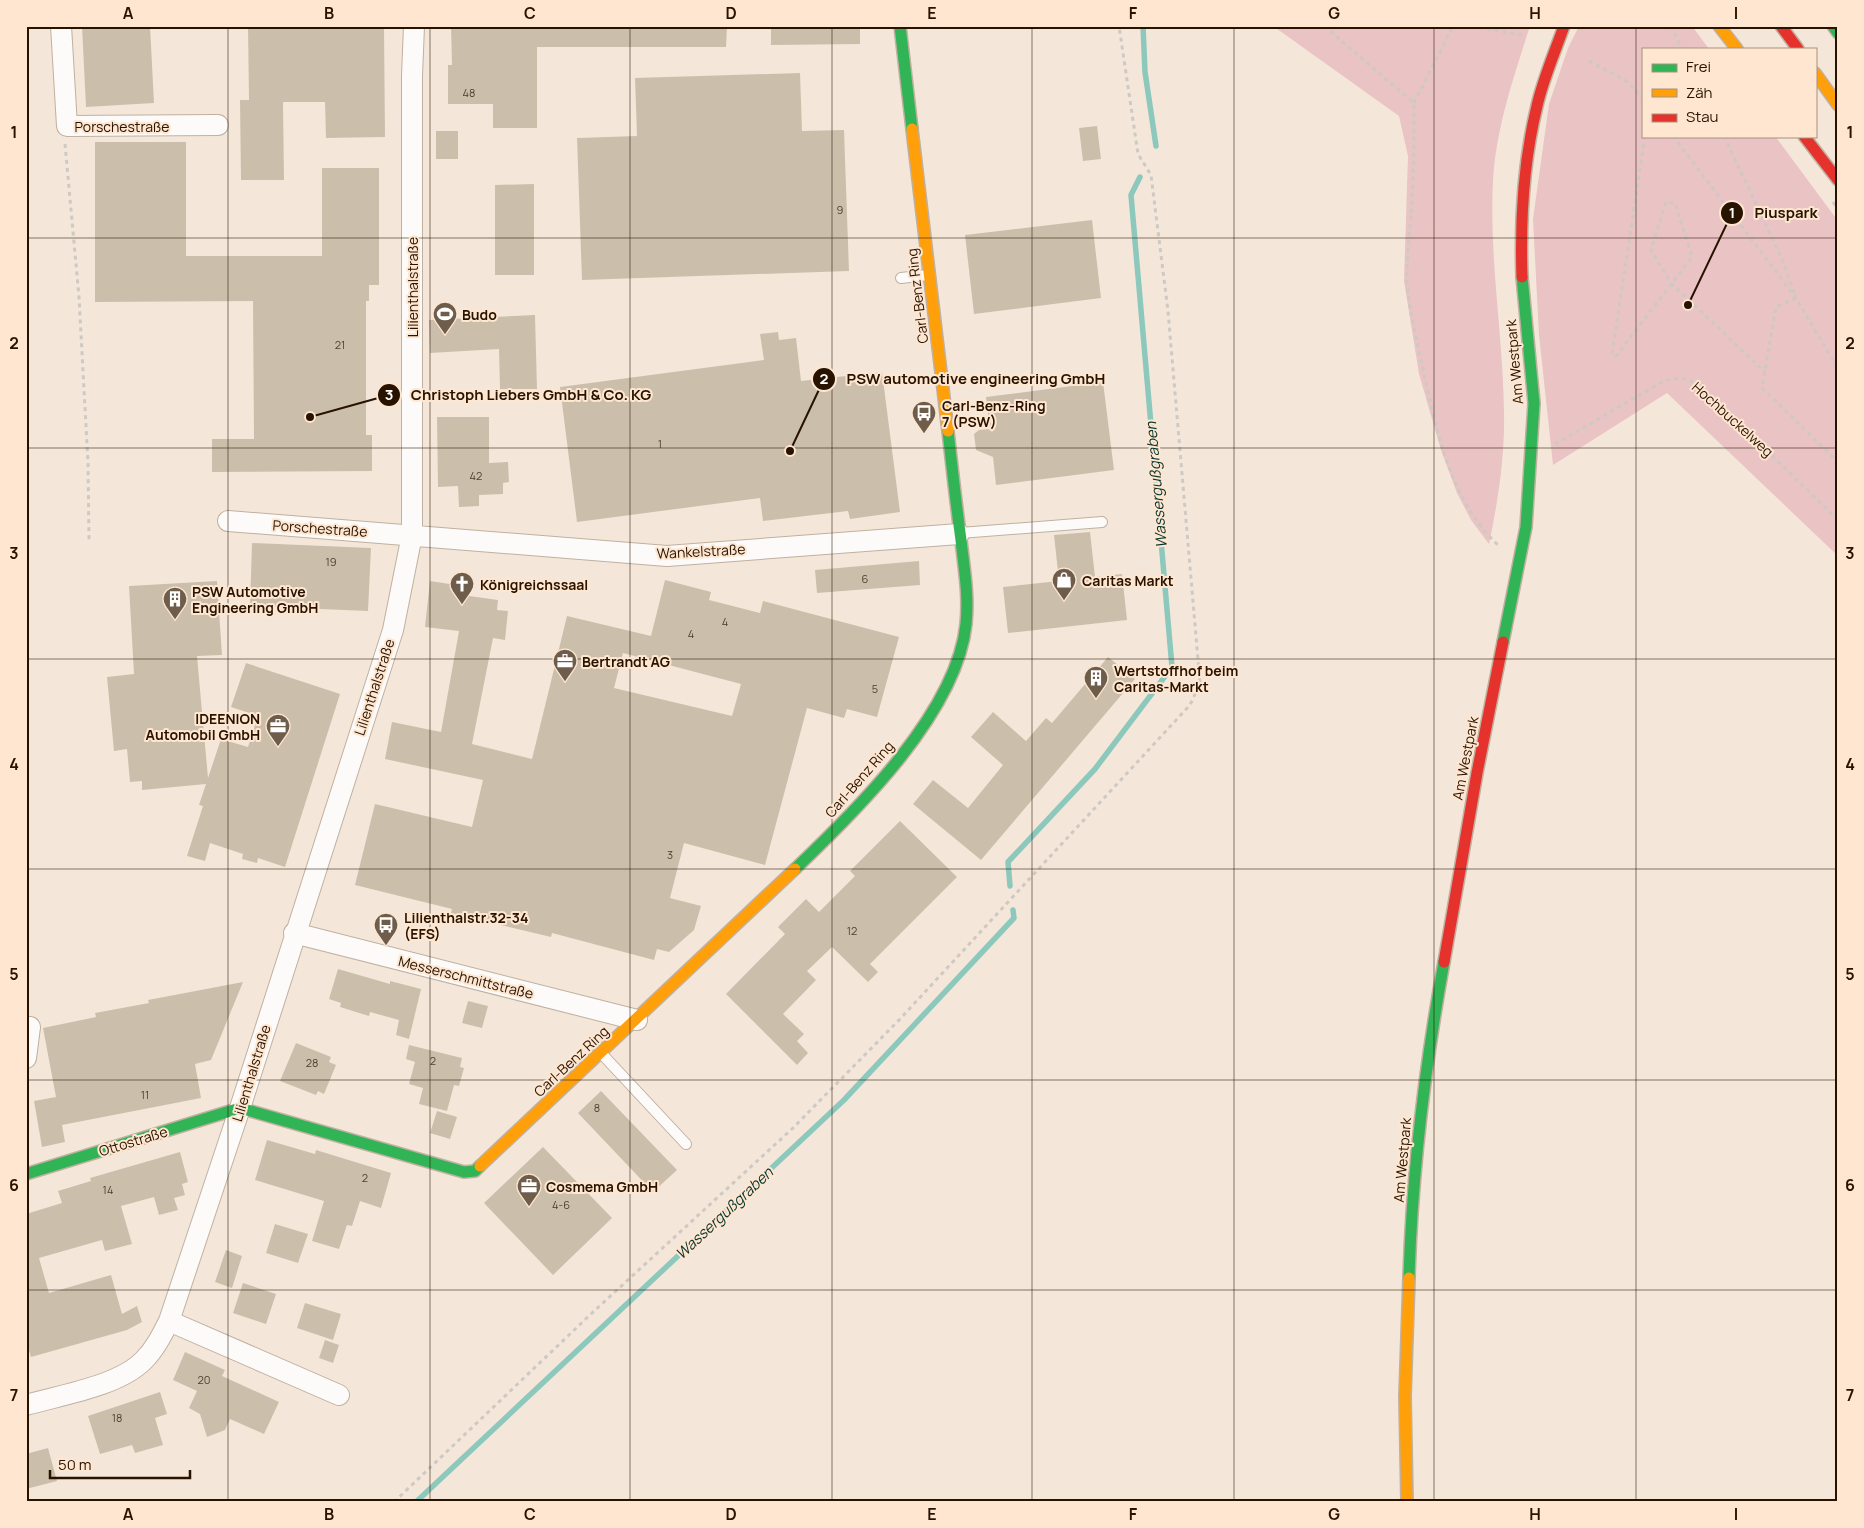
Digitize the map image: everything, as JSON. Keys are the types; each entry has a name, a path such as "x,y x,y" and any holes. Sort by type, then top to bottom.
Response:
{"street":[{"name":"Porschestraße","path":"61,26 67,126 218,125"},
{"name":"Lilienthalstraße","path":"26,1405 102,1384 123,1374 144,1361 157,1344 169,1321 240,1108 294,933 393,630 412,535 412,76 414,26"},
{"name":"Carl-Benz Ring","path":"240,1108 468,1173 475,1171 820,846 912,738 952,675 962,649 967,615 967,594 930,275 901,64 900,26"},
{"name":"Am Westpark","path":"1407,1502 1405,1396 1410,1246 1426,1063 1475,782 1526,527 1534,403 1522,281 1520,222 1525,169 1537,105 1564,26"},
{"path":"1719,26 1736,48"},
{"path":"1781,26 1797,48"},
{"path":"1833,26 1838,33"},
{"path":"1816,74 1838,105"},
{"path":"1806,138 1838,180"},
{"name":"Porschestraße","path":"228,521 412,535"},
{"name":"Wankelstraße","path":"412,535 667,556 959,534"},
{"name":"Messerschmittstraße","path":"294,933 637,1020"},
{"path":"26,1058 30,1028"},
{"name":"Ottostraße","path":"26,1174 240,1108"},
{"path":"169,1321 339,1395"}],"lane":[{"path":"902,278 930,275"},
{"path":"959,534 1102,522"},
{"path":"601,1053 686,1144"}],"path":[{"path":"394,1502 592,1313 793,1128 900,1019 1190,705 1200,684 1168,311 1151,175 1138,154 1119,26"},
{"path":"1324,26 1414,103"},
{"path":"1453,26 1414,103 1413,182 1407,279 1413,323 1431,405 1450,470 1463,499 1477,523 1500,547"},
{"path":"1471,26 1522,35"},
{"path":"1671,26 1682,48"},
{"path":"1589,61 1625,80 1642,97"},
{"path":"67,126 65,144 79,297 87,443 89,540"},
{"path":"1645,138 1612,354 1616,356 1671,283 1692,257 1676,203 1666,202 1651,250 1671,283 1744,355 1765,372"},
{"path":"1675,138 1796,298 1838,369"},
{"path":"1725,138 1783,261 1796,298"},
{"path":"1796,298 1776,307 1762,388 1838,462"},
{"name":"Hochbuckelweg","path":"1532,452 1563,441 1662,382 1677,378 1687,379 1707,392 1838,520"}],"shaded area":[{"path":"1273,26 1530,26 1502,122 1493,181 1494,268 1503,383 1504,429 1500,479 1489,544 1471,520 1457,493 1441,450 1419,374 1404,281 1408,156 1399,116"},
{"path":"1579,26 1692,26 1708,48 1642,48 1642,138 1776,138 1838,221 1838,556 1667,393 1553,465 1539,335 1533,219 1549,104 1568,48"}],"building":[{"path":"82,26 150,26 154,103 86,107"},
{"path":"248,26 279,26 279,29 384,26 385,137 326,138 325,102 283,102 284,180 241,180 240,100 249,100"},
{"path":"451,26 727,26 726,47 537,47 537,128 493,128 493,104 448,104 448,65 452,65"},
{"path":"771,26 860,26 860,44 771,45"},
{"path":"800,73 802,131 844,130 849,271 582,280 577,138 637,136 635,78"},
{"path":"1097,126 1101,159 1083,161 1079,128"},
{"path":"436,131 458,131 458,159 436,159"},
{"path":"95,142 186,142 186,256 322,256 322,168 379,168 379,285 369,285 369,301 366,301 366,435 372,435 372,471 212,472 212,439 254,439 253,301 95,302"},
{"path":"534,184 534,275 495,275 495,185"},
{"path":"1092,220 1101,298 974,314 965,235"},
{"path":"535,315 537,389 500,389 499,349 430,353 429,320"},
{"path":"778,332 779,340 796,338 801,381 882,372 900,512 850,519 848,511 763,521 760,498 577,522 560,387 764,360 760,334"},
{"path":"1103,382 1114,470 996,485 993,457 976,450 974,434 979,430 990,429 986,397"},
{"path":"437,417 489,417 489,463 508,462 509,482 503,483 503,494 479,495 479,506 459,507 458,486 438,487"},
{"path":"1090,532 1095,577 1122,574 1127,620 1008,633 1003,587 1059,581 1054,535"},
{"path":"252,543 371,548 368,611 250,606"},
{"path":"919,561 920,585 817,593 815,570"},
{"path":"665,580 711,592 709,600 760,613 763,601 899,637 877,717 847,709 844,718 807,708 765,865 684,843 670,898 701,906 694,930 669,952 657,949 654,960 552,933 551,937 451,913 452,909 355,885 375,804 472,827 483,780 385,759 392,722 441,732 459,631 425,627 430,581 456,585 455,594 498,600 497,610 508,611 505,640 493,638 472,744 532,759 567,616 651,636","holes":["623,653 741,684 732,716 614,688"]},
{"path":"217,581 222,655 197,656 208,778 221,739 248,747 258,716 231,707 246,663 340,694 285,867 258,858 257,863 242,859 243,854 210,843 205,861 187,856 203,806 199,805 206,784 142,790 142,781 130,782 127,749 114,751 107,677 134,674 129,586"},
{"path":"1108,657 1135,679 981,860 913,804 933,780 968,808 1003,765 971,737 993,712 1026,741 1046,718 1052,723"},
{"path":"900,821 957,877 870,964 878,972 868,982 832,947 807,971 816,980 783,1014 804,1034 797,1041 808,1053 797,1065 726,994 785,934 778,927 806,899 819,912 855,876 850,871"},
{"path":"338,969 390,984 390,981 421,989 409,1039 396,1035 399,1020 370,1012 369,1016 340,1007 341,1003 329,999"},
{"path":"243,982 211,1060 195,1064 201,1098 62,1125 65,1142 42,1147 34,1101 56,1097 43,1028 96,1017 95,1013 149,1003 148,1000"},
{"path":"468,1001 488,1006 482,1028 462,1023"},
{"path":"296,1043 331,1057 329,1062 336,1065 324,1094 318,1091 316,1095 280,1081"},
{"path":"409,1045 462,1058 460,1067 464,1068 459,1086 454,1085 447,1111 419,1104 423,1088 409,1084 415,1062 406,1059"},
{"path":"601,1091 677,1170 653,1192 578,1113"},
{"path":"437,1111 457,1117 450,1139 430,1133"},
{"path":"267,1140 315,1154 316,1150 391,1173 381,1208 360,1201 352,1226 347,1225 339,1249 312,1241 324,1201 255,1180"},
{"path":"543,1147 612,1218 553,1275 484,1203"},
{"path":"180,1152 188,1182 182,1184 185,1195 174,1198 178,1210 159,1215 154,1197 121,1206 132,1244 105,1251 102,1240 39,1258 49,1293 111,1275 122,1314 137,1306 142,1322 127,1330 31,1357 26,1341 26,1214 62,1203 58,1191 91,1181 90,1178"},
{"path":"275,1224 308,1234 298,1263 266,1253"},
{"path":"226,1250 242,1256 232,1288 215,1282"},
{"path":"243,1283 276,1294 266,1324 233,1313"},
{"path":"305,1303 341,1314 333,1340 297,1328"},
{"path":"325,1340 339,1345 333,1363 319,1358"},
{"path":"185,1352 225,1370 222,1376 279,1402 264,1434 230,1419 225,1430 207,1437 200,1414 189,1408 197,1391 173,1380"},
{"path":"160,1392 167,1414 155,1418 163,1445 135,1453 132,1445 100,1454 88,1416"},
{"path":"48,1448 57,1481 26,1489 26,1454"}],"waterway":[{"name":"Wassergußgraben","path":"1143,26 1145,72 1156,146"},
{"name":"Wassergußgraben","path":"1010,886 1008,862 1095,769 1172,667 1131,195 1140,177"},
{"name":"Wassergußgraben","path":"416,1502 844,1100 1014,918 1013,910"}],"traffic: fast":[{"path":"900,26 912,129"},
{"path":"1833,26 1838,33"},
{"path":"1503,642 1526,527 1534,403 1522,277"},
{"path":"795,869 847,818 900,757 924,725 944,691 959,657 966,624 967,592 948,431"},
{"path":"1409,1278 1420,1119 1444,962"},
{"path":"26,1174 240,1108 464,1172 475,1171 480,1166"}],"traffic: slow":[{"path":"1719,26 1736,48"},
{"path":"1816,74 1838,105"},
{"path":"912,129 948,431"},
{"path":"480,1166 795,869"},
{"path":"1407,1502 1405,1396 1409,1278"}],"traffic: jam":[{"path":"1522,277 1522,212 1528,149 1540,96 1564,26"},
{"path":"1781,26 1797,48"},
{"path":"1806,138 1838,180"},
{"path":"1444,962 1477,773 1503,642"}],"place":[{"name":"Piuspark","path":"1688,305"},
{"name":"Budo","path":"445,335"},
{"name":"Christoph Liebers GmbH & Co. KG","path":"310,417"},
{"name":"Carl-Benz-Ring 7 (PSW)","path":"924,434"},
{"name":"PSW automotive engineering GmbH","path":"790,451"},
{"name":"Caritas Markt","path":"1064,601"},
{"name":"Königreichssaal","path":"462,605"},
{"name":"PSW Automotive Engineering GmbH","path":"175,620"},
{"name":"Bertrandt AG","path":"565,682"},
{"name":"Wertstoffhof beim Caritas-Markt","path":"1096,699"},
{"name":"IDEENION Automobil GmbH","path":"278,747"},
{"name":"Lilienthalstr.32-34 (EFS)","path":"386,946"},
{"name":"Cosmema GmbH","path":"529,1207"}]}
